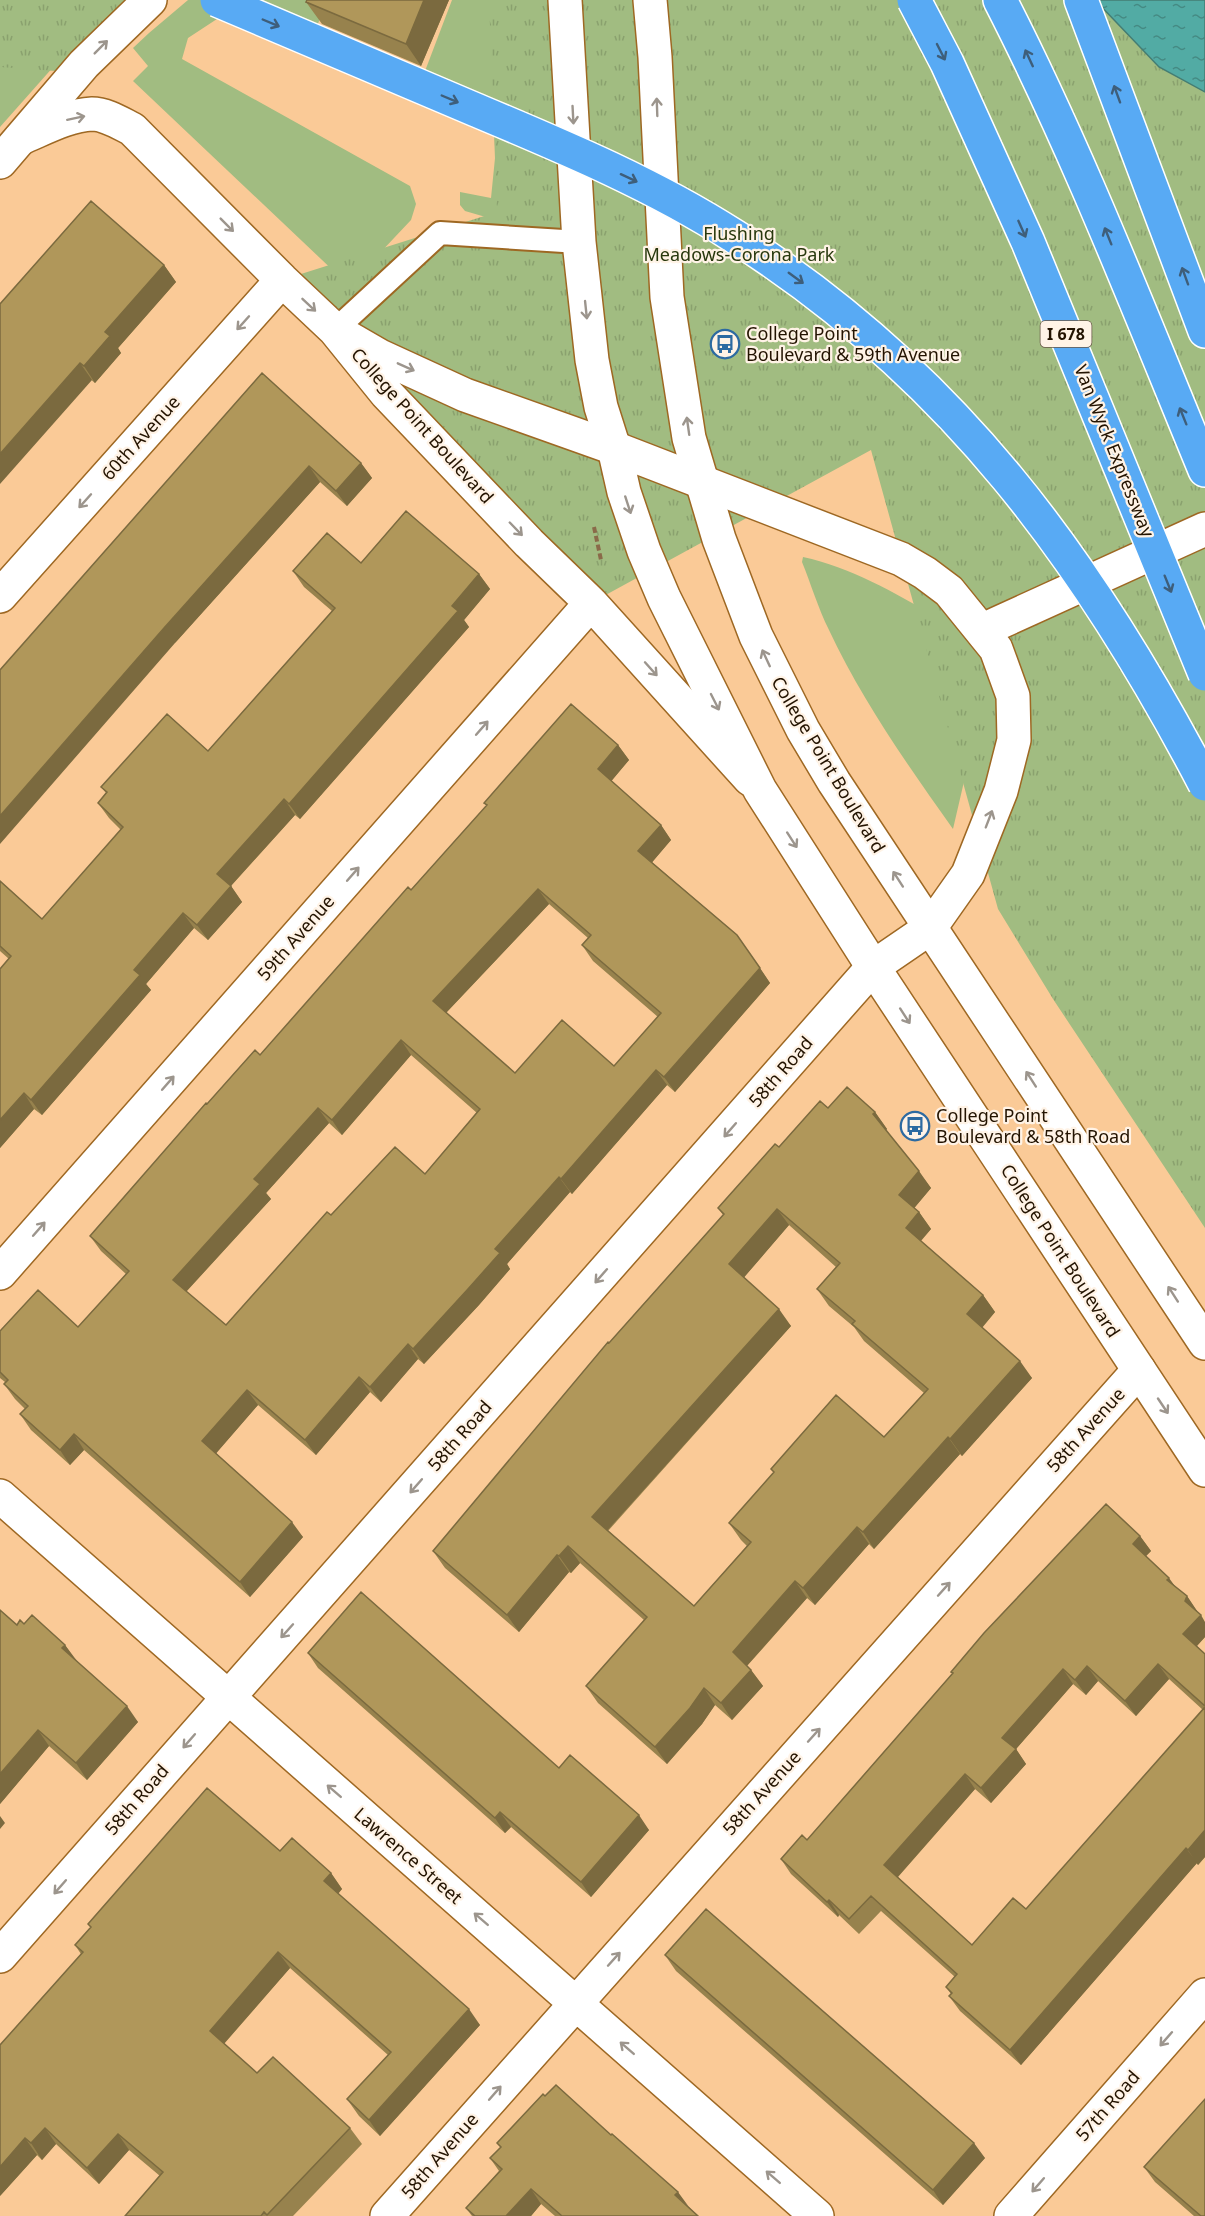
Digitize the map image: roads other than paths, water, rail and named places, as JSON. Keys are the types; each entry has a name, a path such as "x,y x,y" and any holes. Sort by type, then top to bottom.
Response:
{"highway":[{"path":"217,0 543,139 640,183 733,235 825,299 911,373 980,445 1059,541 1152,686 1205,784"},
{"name":"Van Wyck Expressway","path":"914,0 951,72 1028,242 1205,674"},
{"path":"1000,0 1094,202 1205,470"},
{"path":"1081,0 1205,331"}],"street":[{"path":"10,150 84,64 150,0"},
{"name":"College Point Boulevard","path":"565,0 579,242 592,360 601,406 624,492 644,551 685,643 760,790 873,967 1205,1470"},
{"name":"College Point Boulevard","path":"650,0 656,57 667,297 689,438 719,539 738,592 778,683 834,782 1205,1343"},
{"path":"656,57 669,0"},
{"name":"College Point Boulevard","path":"10,150 69,118 94,114 132,129 282,280 336,330 386,393 521,535 591,603 760,790"},
{"name":"60th Avenue","path":"0,596 282,280"},
{"path":"336,330 380,356 465,395 614,448 901,559 949,591 996,649 1013,696 1014,740 1001,791 968,874 930,928"},
{"path":"982,630 1205,529"},
{"name":"59th Avenue","path":"0,1273 591,603"},
{"name":"58th Road","path":"0,1956 873,967 930,928"},
{"name":"58th Avenue","path":"387,2216 575,2002 1139,1371"},
{"name":"Lawrence Street","path":"0,1496 817,2216"},
{"name":"57th Road","path":"1011,2216 1205,1995"}],"lane":[{"path":"336,330 440,233 579,242"}],"water":[{"path":"1095,0 1205,0 1205,92 1159,67"}],"place":[{"name":"College Point Boulevard & 59th Avenue","path":"725,344"},
{"name":"College Point Boulevard & 58th Road","path":"915,1126"}],"park label":[{"name":"Flushing Meadows-Corona Park","path":"739,244"}]}
